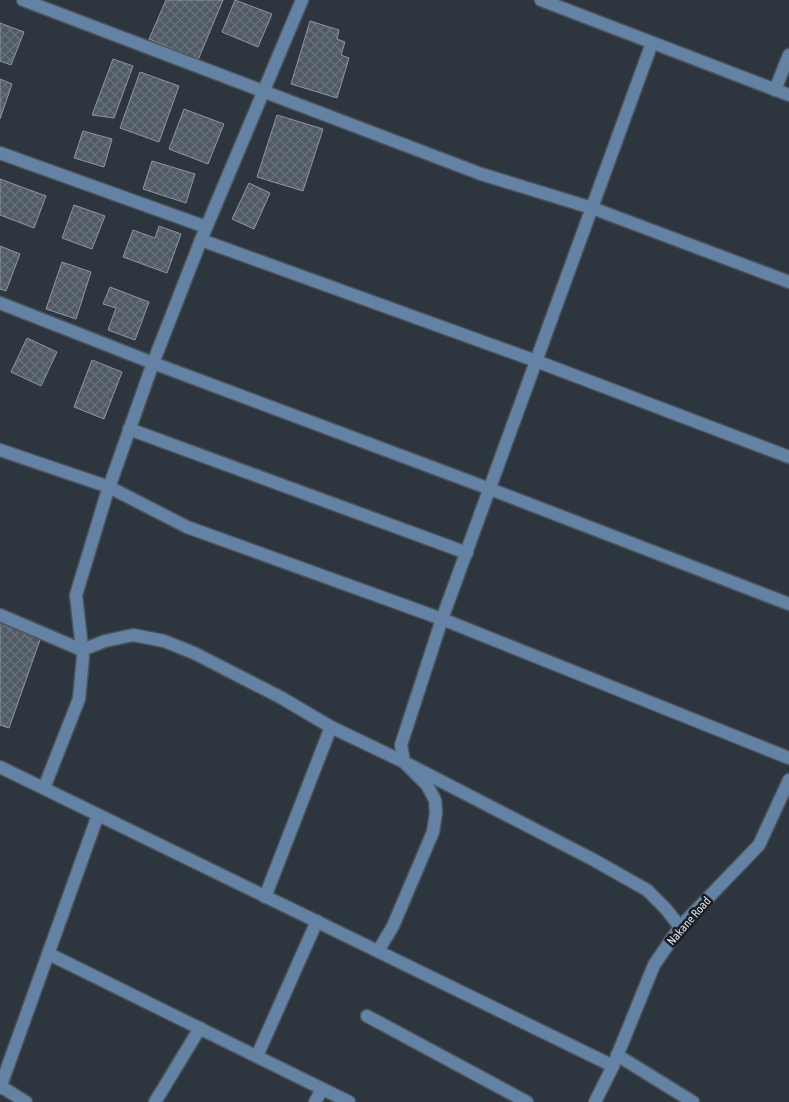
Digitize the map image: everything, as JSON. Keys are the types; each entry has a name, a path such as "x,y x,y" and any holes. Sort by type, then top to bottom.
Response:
{"street":[{"path":"23,0 481,174 592,208 789,282"},
{"path":"44,788 79,699 83,657 76,595 109,487 153,363 206,227 302,0"},
{"path":"541,0 789,95"},
{"path":"378,951 393,926 433,832 436,814 435,800 427,785 404,762 402,745 442,619 652,42"},
{"path":"775,90 789,54"},
{"path":"0,153 206,227"},
{"path":"201,240 536,360 789,458"},
{"path":"0,302 153,363 490,489 789,604"},
{"path":"129,429 466,553"},
{"path":"0,450 109,487 187,527 442,619 789,758"},
{"path":"0,614 82,650 105,641 133,636 164,641 203,657 331,726 584,855 647,890 666,909 680,927"},
{"path":"266,897 331,726"},
{"path":"0,767 378,951 615,1061 693,1102"},
{"name":"Nakane Road","path":"595,1102 615,1061 654,965 680,927 759,845 789,780"},
{"path":"26,1102 0,1087 98,814"},
{"path":"257,1056 317,921"},
{"path":"49,954 349,1102"},
{"path":"367,1016 527,1102"},
{"path":"155,1102 200,1028"},
{"path":"315,1102 322,1089"}],"building":[{"path":"166,0 223,0 198,60 149,39"},
{"path":"235,0 272,14 258,47 222,32"},
{"path":"310,21 339,30 337,39 345,42 341,55 349,58 337,98 291,84"},
{"path":"0,23 24,32 11,65 0,61"},
{"path":"113,59 133,66 114,118 92,115"},
{"path":"140,72 179,86 159,142 120,128"},
{"path":"0,79 12,84 0,119"},
{"path":"184,109 224,124 208,164 169,149"},
{"path":"277,115 323,129 303,191 257,177"},
{"path":"83,131 112,139 104,167 74,158"},
{"path":"152,161 195,174 186,203 143,189"},
{"path":"0,179 46,196 34,228 0,215"},
{"path":"249,183 270,193 254,229 232,219"},
{"path":"74,205 105,216 92,249 62,238"},
{"path":"159,226 181,234 167,273 123,257 133,230 155,238"},
{"path":"0,246 20,254 6,291 0,289"},
{"path":"62,262 91,272 76,319 46,309"},
{"path":"110,287 149,302 135,340 108,330 116,308 103,304"},
{"path":"27,338 57,352 41,386 11,372"},
{"path":"92,360 122,372 104,419 74,407"},
{"path":"0,622 41,637 9,728 0,725"}]}
